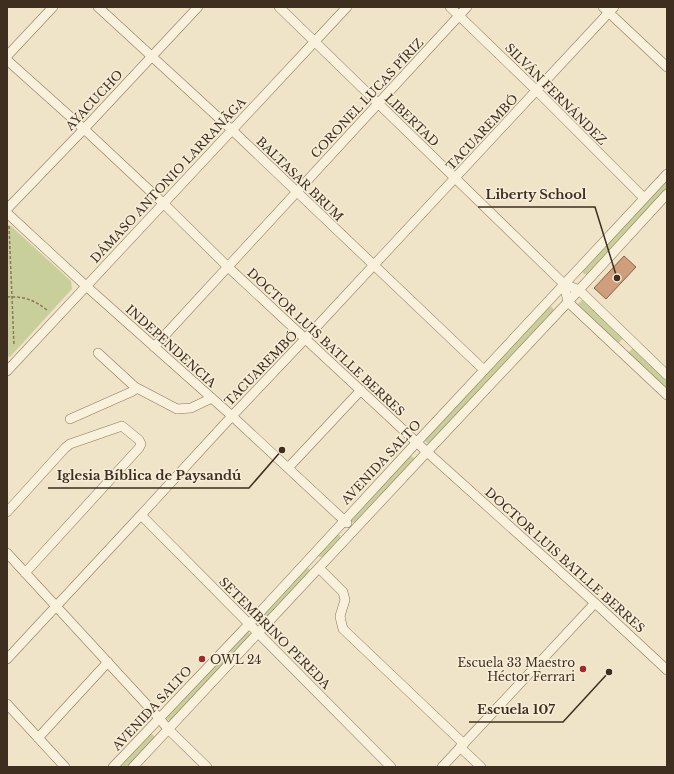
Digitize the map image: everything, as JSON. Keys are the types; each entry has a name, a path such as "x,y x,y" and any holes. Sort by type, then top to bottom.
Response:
{"street":[{"path":"7,56 53,7"},
{"name":"BALTASAR BRUM","path":"98,7 232,130 484,370"},
{"name":"AYACUCHO","path":"8,212 198,7"},
{"name":"LIBERTAD","path":"279,7 564,284 579,290 667,375"},
{"name":"DÁMASO ANTONIO LARRANÃGA","path":"7,370 347,7"},
{"name":"SILVÁN FERNÁNDEZ","path":"450,7 644,198"},
{"name":"CORONEL LUCAS PÍRIZ","path":"154,347 467,7"},
{"path":"609,9 667,67"},
{"name":"TACUAREMBÓ","path":"7,659 455,178 609,9"},
{"name":"DOCTOR LUIS BATLLE BERRES","path":"7,60 84,129 163,203 228,267 427,452 667,670"},
{"name":"AVENIDA SALTO","path":"113,767 249,624 667,174"},
{"path":"133,767 568,302 667,194"},
{"name":"INDEPENDENCIA","path":"8,212 86,286 232,416 354,530"},
{"path":"564,284 568,302 667,395"},
{"path":"98,353 137,388 177,409 191,408 212,398"},
{"path":"70,419 137,388"},
{"path":"288,468 361,390"},
{"path":"7,512 70,444 122,426 139,440 141,444 139,448 25,573"},
{"name":"SETEMBRINO PEREDA","path":"141,515 391,767"},
{"path":"7,553 168,729 207,767"},
{"path":"311,556 343,592 345,600 340,616 343,629 462,746 481,767"},
{"path":"442,767 595,603"},
{"path":"38,738 108,662"},
{"path":"7,704 64,767"}],"path":[{"path":"8,212 14,346"},
{"path":"7,297 11,296 29,299 47,310"}],"green space":[{"path":"667,178 667,189 587,275 584,274 583,271"},
{"path":"7,224 71,281 72,289 10,357 7,356"},
{"path":"582,300 623,338 618,344 577,305"},
{"path":"549,306 554,310 430,443 427,443 425,438"},
{"path":"633,348 667,380 667,389 628,353"},
{"path":"408,456 414,458 413,461 356,523 351,522 351,520"},
{"path":"337,535 340,535 341,539 323,558 319,557 319,554"},
{"path":"306,568 309,569 310,572 264,621 260,620 260,619"},
{"path":"247,631 252,635 171,722 166,718"},
{"path":"151,733 155,737 127,767 119,767"}],"building":[{"path":"624,256 636,267 606,299 594,288"}],"place":[{"name":"Liberty School","path":"617,278"},
{"name":"Iglesia Bíblica de Paysandú","path":"282,450"},
{"name":"OWL 24","path":"202,659"},
{"name":"Escuela 33 Maestro Héctor Ferrari","path":"583,669"},
{"name":"Escuela 107","path":"609,672"}]}
